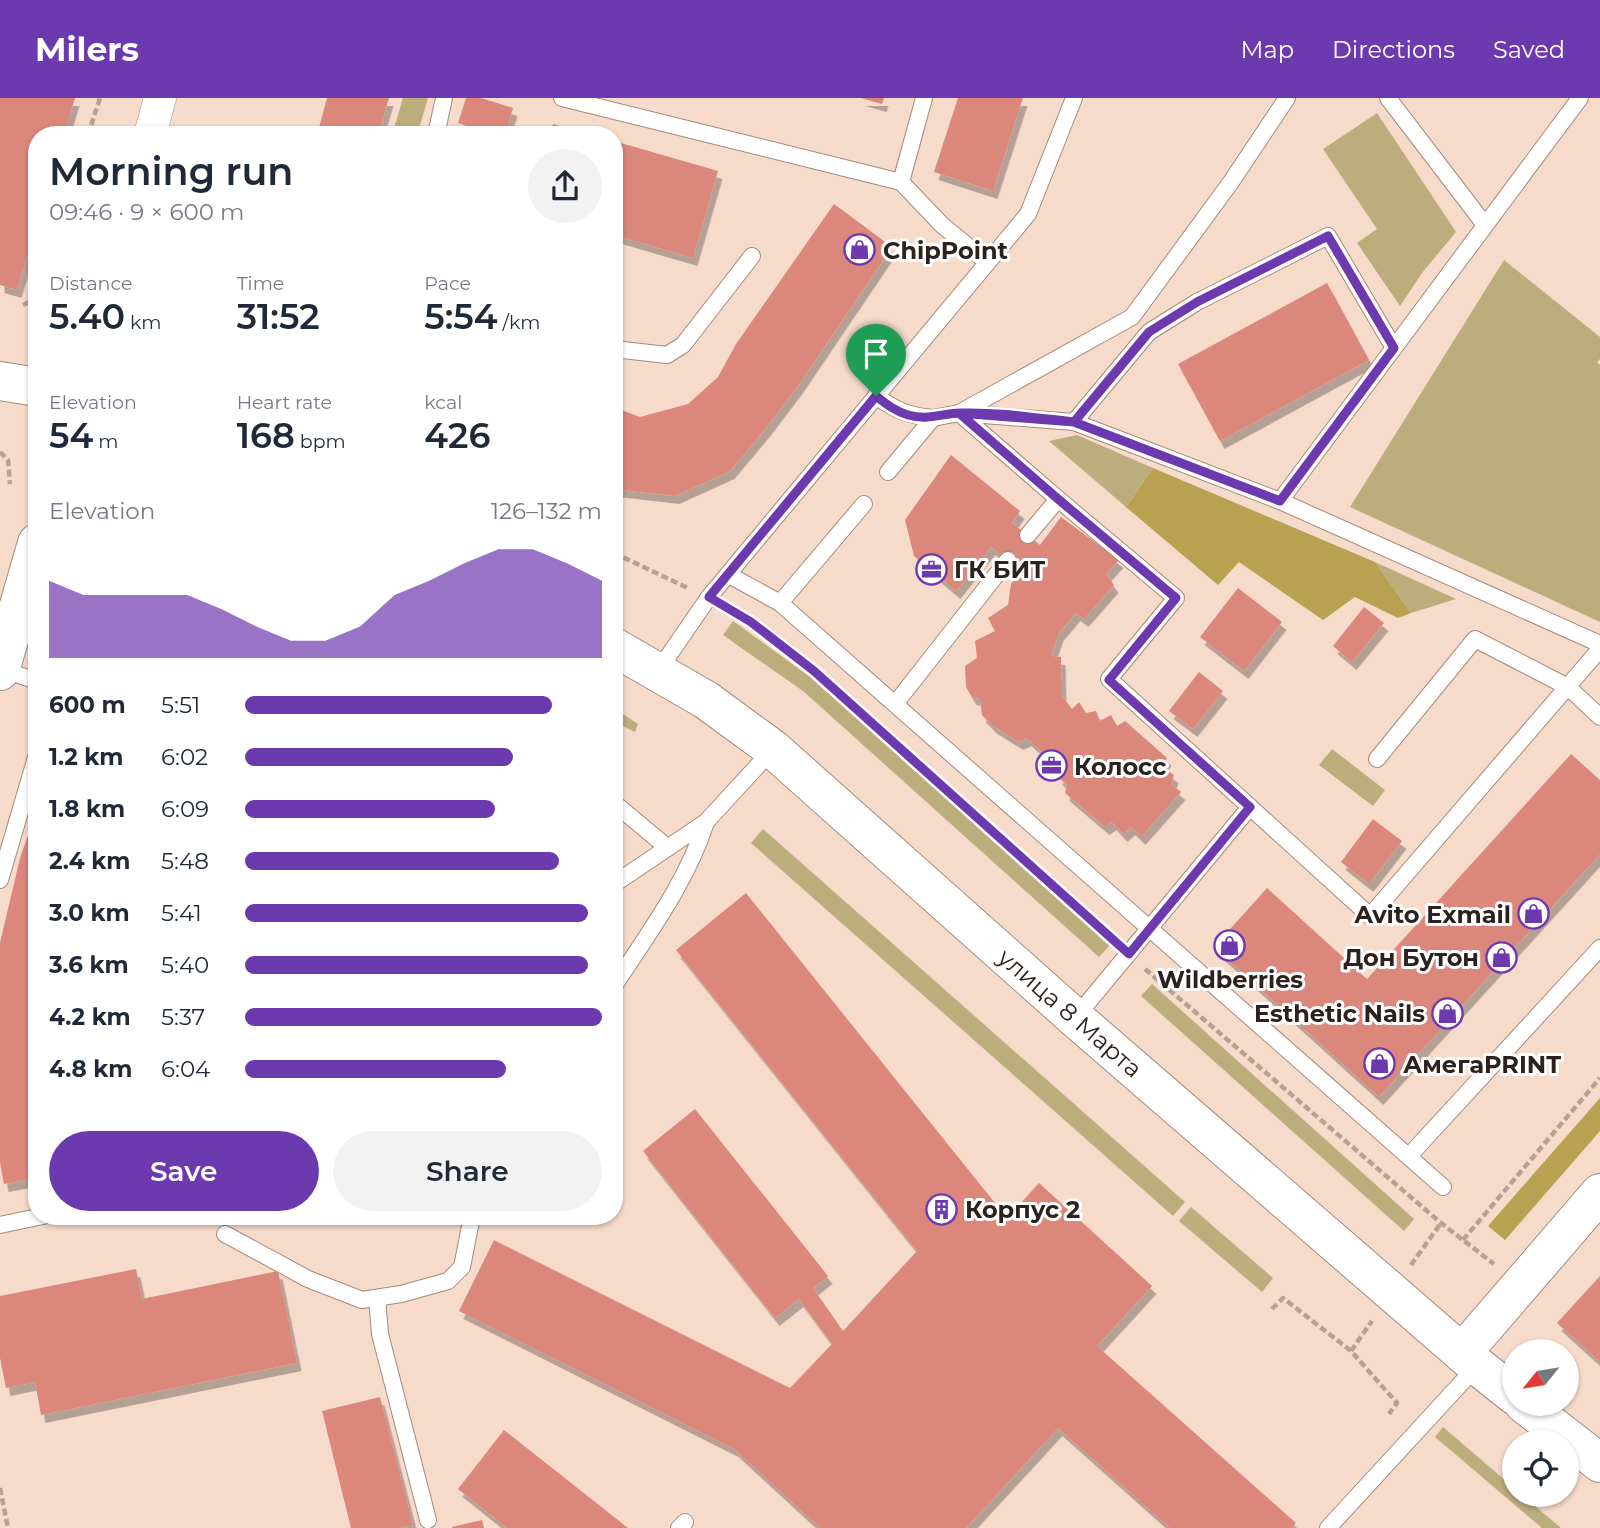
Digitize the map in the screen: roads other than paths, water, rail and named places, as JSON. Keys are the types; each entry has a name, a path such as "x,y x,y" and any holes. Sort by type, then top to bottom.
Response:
{"main road":[{"path":"0,381 28,386"},
{"path":"0,670 28,573"},
{"name":"улица 8 Марта","path":"623,653 706,700 773,749 1075,1018 1502,1385"},
{"path":"1470,1360 1600,1193"},
{"path":"1539,1416 1600,1463"}],"street":[{"path":"152,126 160,98"}],"lane":[{"path":"438,126 444,98"},
{"path":"562,98 901,182 942,225 987,262"},
{"path":"901,182 924,98"},
{"path":"659,671 709,597 1028,214 1074,98"},
{"path":"959,413 1132,317 1231,182 1287,98"},
{"path":"1280,501 1580,98"},
{"path":"1397,101 1485,225"},
{"path":"1074,422 1149,332 1197,302 1328,236 1394,348"},
{"path":"623,350 667,355 683,345 752,256"},
{"path":"876,396 896,411 911,416 933,418 959,413 1074,422 1280,501 1600,646 1568,687 1370,916 1109,680 1176,598 959,413"},
{"path":"888,472 933,418"},
{"path":"1028,535 1058,499"},
{"path":"779,603 864,504"},
{"path":"895,704 1008,560"},
{"path":"729,575 779,603 1443,1187"},
{"path":"1377,759 1475,639 1568,687 1600,717"},
{"path":"0,670 28,678"},
{"path":"623,878 706,822 773,749"},
{"path":"5,881 28,790"},
{"path":"1075,1018 1250,807"},
{"path":"623,810 668,848"},
{"path":"623,972 671,898 699,843 706,822"},
{"path":"1409,1156 1599,951"},
{"path":"0,1225 28,1219"},
{"path":"225,1234 308,1279 362,1300 401,1294 448,1281 462,1267 470,1225"},
{"path":"377,1298 380,1334 428,1520"},
{"path":"1328,1528 1470,1360"}],"place":[{"name":"ChipPoint","path":"860,250"},
{"name":"ГК БИТ","path":"931,569"},
{"name":"Колосс","path":"1051,766"},
{"name":"Avito Exmail","path":"1534,914"},
{"name":"Wildberries","path":"1230,945"},
{"name":"Дон Бутон","path":"1502,957"},
{"name":"Esthetic Nails","path":"1448,1013"},
{"name":"АмегаPRINT","path":"1380,1064"},
{"name":"Корпус 2","path":"942,1209"}]}
